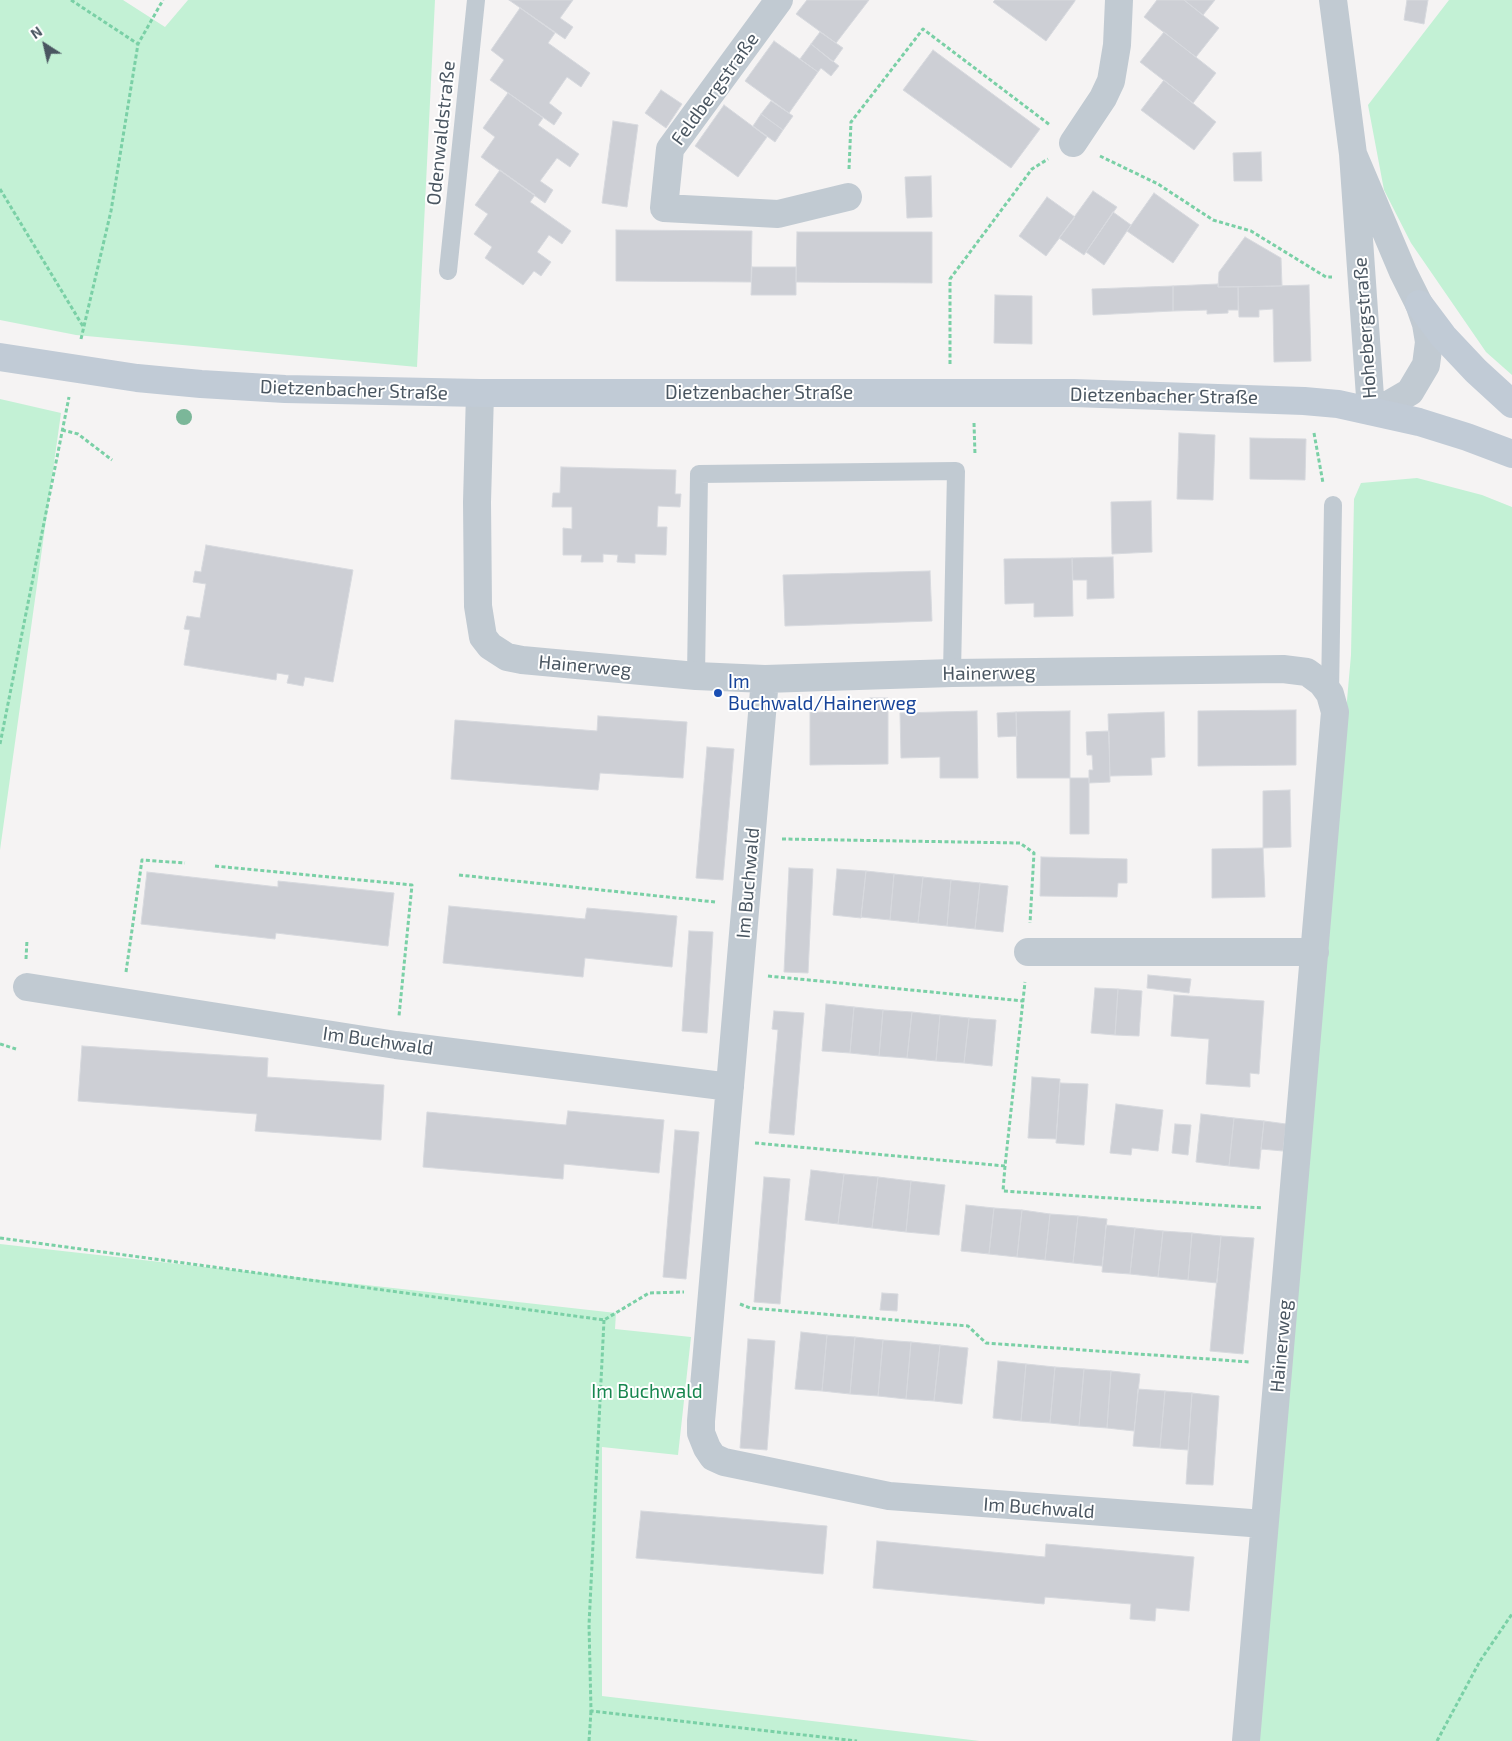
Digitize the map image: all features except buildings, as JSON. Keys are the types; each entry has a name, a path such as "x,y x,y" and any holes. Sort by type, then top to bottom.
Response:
{"main road":[{"path":"1419,304 1443,336 1476,371 1512,404"},
{"name":"Dietzenbacher Straße","path":"0,357 75,369 201,384 480,393 1160,394 1304,400 1371,411 1419,422 1467,436 1512,454"}],"street":[{"name":"Feldbergstraße","path":"779,0 670,149 664,208 778,214 848,197"},
{"path":"1073,143 1111,81 1117,45 1119,0"},
{"name":"Hohebergstraße","path":"1333,0 1354,154 1371,411 1386,406 1410,392 1426,365 1428,342 1426,324 1419,304 1402,272 1354,154"},
{"name":"Hainerweg","path":"480,393 477,502 478,606 483,637 490,646 507,657 696,676 765,678 952,673 1283,669 1307,672 1322,683 1330,694 1335,712 1246,1741"},
{"name":"Im Buchwald","path":"765,678 701,1432 706,1448 713,1457 724,1462 889,1496 1264,1524"},
{"path":"1028,952 1315,952"},
{"name":"Im Buchwald","path":"27,987 396,1045 730,1088"}],"lane":[{"name":"Odenwaldstraße","path":"448,271 476,0"},
{"path":"696,676 699,474 728,473 956,472 952,673"},
{"path":"1330,694 1333,505"}],"path":[{"path":"71,0 138,44"},
{"path":"0,744 62,430 111,211 138,44 163,0"},
{"path":"848,197 850,122 924,29 1073,143 1158,184 1213,220 1251,232 1326,277 1362,276"},
{"path":"950,393 950,279 1032,168 1073,143"},
{"path":"0,189 84,328"},
{"path":"1304,400 1302,432 1316,434 1325,496 1333,505"},
{"path":"62,430 78,434 112,460"},
{"path":"751,839 1020,843 1034,853 1028,952 1003,1191 1293,1210"},
{"path":"122,1002 142,860 185,863"},
{"path":"216,866 412,885 396,1045"},
{"path":"459,875 746,906"},
{"path":"740,973 1023,1000"},
{"path":"0,1044 16,1050"},
{"path":"726,1140 1005,1166"},
{"path":"0,1238 604,1320 649,1293 705,1291 750,1308 968,1326 986,1343 1279,1364"},
{"path":"589,1741 589,1625 604,1320"},
{"path":"1437,1741 1480,1661 1512,1614"},
{"path":"590,1711 857,1741"}],"green space":[{"path":"0,0 123,0 165,27 188,0 435,0 417,367 76,335 0,320"},
{"path":"1449,0 1512,0 1512,375 1486,352 1411,243 1384,190 1368,105"},
{"path":"0,399 61,413 0,850"},
{"path":"1417,478 1482,495 1512,507 1512,1741 1255,1741 1351,655 1354,499 1361,483"},
{"path":"0,1244 616,1313 615,1329 691,1337 678,1455 602,1447 602,1696 980,1741 0,1741"}],"place":[{"name":"Im Buchwald/Hainerweg","path":"718,693"}]}
